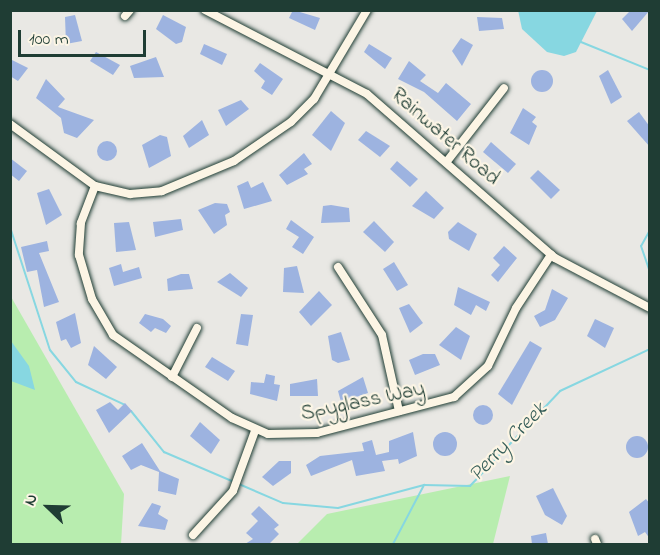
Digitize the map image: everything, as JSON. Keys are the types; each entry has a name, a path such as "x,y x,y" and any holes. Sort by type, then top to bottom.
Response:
{"street":[{"name":"Rainwater Road","path":"205,10 331,71 387,108 448,160 551,255 650,308"},
{"path":"10,124 95,186 145,194 212,172 291,122 331,71 367,10"},
{"path":"448,160 504,88"},
{"path":"95,186 79,238 92,299 113,335 255,431 233,491 193,535"},
{"name":"Spyglass Way","path":"255,431 317,433 399,411 439,404 478,378 551,255"},
{"path":"338,267 382,335 399,411"},
{"path":"172,377 197,328"}],"green space":[{"path":"10,295 124,494 121,544 11,543"},
{"path":"510,476 493,544 297,544 327,514"}],"water":[{"path":"518,10 597,11 576,52 564,56 547,52 522,29"},
{"path":"11,341 29,366 35,390 11,381"}],"building":[{"path":"293,10 320,18 315,30 289,18"},
{"path":"631,10 650,10 632,31 622,19"},
{"path":"75,15 82,41 66,44 65,17"},
{"path":"163,15 186,27 182,42 176,44 156,29"},
{"path":"477,17 502,18 504,29 479,31"},
{"path":"461,38 473,45 462,66 452,51"},
{"path":"204,44 227,54 222,65 200,54"},
{"path":"369,44 392,58 385,69 364,52"},
{"path":"96,52 120,65 113,75 90,61"},
{"path":"156,57 164,77 134,78 130,66"},
{"path":"10,59 28,68 18,81 10,76"},
{"path":"409,61 426,75 420,81 438,93 446,83 471,104 457,121 424,92 398,79"},
{"path":"260,63 283,79 272,95 261,88 265,81 254,71"},
{"path":"542,70 552,77 553,81 546,91 542,92 532,85 531,81 538,71"},
{"path":"608,70 622,97 611,104 599,76"},
{"path":"46,79 65,99 58,107 94,120 77,138 64,133 61,118 36,98"},
{"path":"241,100 249,109 226,126 218,110"},
{"path":"523,108 536,117 532,122 537,126 529,145 510,133"},
{"path":"331,111 345,123 331,151 312,135"},
{"path":"639,112 650,127 650,147 627,121"},
{"path":"202,120 209,135 189,148 183,136"},
{"path":"366,131 390,146 380,157 358,140"},
{"path":"160,135 167,137 171,156 149,168 142,145"},
{"path":"107,141 114,144 117,151 114,158 107,161 100,158 97,151 100,144"},
{"path":"491,142 516,164 508,173 483,152"},
{"path":"304,153 312,164 304,169 308,174 287,185 279,175"},
{"path":"10,158 27,171 19,181 10,174"},
{"path":"397,161 418,179 410,187 390,169"},
{"path":"538,170 560,190 551,199 530,178"},
{"path":"248,181 251,188 263,182 272,201 244,209 237,186"},
{"path":"49,189 62,215 46,225 37,193"},
{"path":"426,191 444,208 434,219 412,206"},
{"path":"215,203 227,204 230,212 225,215 227,225 214,234 198,210"},
{"path":"323,206 349,208 350,222 321,223"},
{"path":"181,219 183,230 155,237 153,222"},
{"path":"291,220 314,237 303,254 292,247 299,237 286,229"},
{"path":"374,221 394,242 385,252 363,232"},
{"path":"129,222 136,250 116,252 114,223"},
{"path":"458,222 477,234 469,251 449,239 448,232"},
{"path":"47,241 49,251 39,253 59,302 44,307 37,270 27,272 21,247"},
{"path":"504,246 517,258 498,282 491,275 500,265 493,258"},
{"path":"394,262 408,285 397,291 383,269"},
{"path":"121,264 123,272 139,267 142,278 114,286 109,268"},
{"path":"297,266 304,293 283,292 284,268"},
{"path":"230,273 248,288 241,297 217,282"},
{"path":"189,274 193,289 168,291 167,279"},
{"path":"458,287 490,302 486,311 476,305 471,315 454,305"},
{"path":"552,289 568,298 555,320 540,327 534,316 545,310"},
{"path":"319,291 332,305 311,326 299,312"},
{"path":"409,304 423,323 410,333 399,308"},
{"path":"75,313 81,343 71,348 66,339 61,341 56,322"},
{"path":"145,314 163,319 171,326 166,333 155,328 151,332 139,323"},
{"path":"241,314 253,315 248,346 236,344"},
{"path":"595,319 614,328 605,348 587,336"},
{"path":"456,327 470,336 461,360 439,345"},
{"path":"341,332 350,360 338,363 332,360 328,336"},
{"path":"530,341 542,348 512,405 498,394"},
{"path":"94,346 117,367 106,379 88,365"},
{"path":"423,354 435,354 440,365 415,375 409,360"},
{"path":"212,357 235,371 228,381 205,367"},
{"path":"266,374 275,376 274,384 280,385 277,401 250,394 251,382 264,383"},
{"path":"363,377 368,393 341,402 338,391"},
{"path":"317,379 318,396 290,396 290,384"},
{"path":"110,402 118,410 125,403 132,411 109,433 96,410"},
{"path":"483,405 490,408 493,415 490,422 483,425 476,422 473,415 476,408"},
{"path":"200,422 220,440 211,454 190,436"},
{"path":"413,432 417,456 399,464 398,459 382,461 385,471 356,476 352,460 311,476 306,465 320,456 364,451 362,443 372,440 376,455 389,452 389,441"},
{"path":"445,432 450,433 456,439 456,449 450,455 445,456 440,455 434,449 433,444 434,439 440,433"},
{"path":"637,436 645,439 648,447 645,455 637,458 629,455 626,447 629,439"},
{"path":"142,443 160,471 179,479 176,495 158,491 159,472 141,465 131,470 122,456"},
{"path":"279,461 291,461 291,473 273,486 262,477"},
{"path":"553,488 567,516 562,525 545,515 536,496"},
{"path":"646,499 650,504 650,539 645,532 638,536 629,512"},
{"path":"152,503 161,506 158,514 168,520 165,530 138,526"},
{"path":"259,506 279,525 274,529 279,534 269,544 245,544 253,539 246,533 258,521 251,514"},
{"path":"546,533 548,544 532,544 531,536"}],"waterway":[{"path":"581,42 650,70"},
{"path":"10,227 50,350 76,382 125,405"},
{"name":"Perry Creek","path":"650,230 641,246 650,272"},
{"path":"131,411 164,452 283,503 338,508 424,485 470,486 560,391 650,349"},
{"name":"Perry Creek","path":"393,544 424,485"}]}
